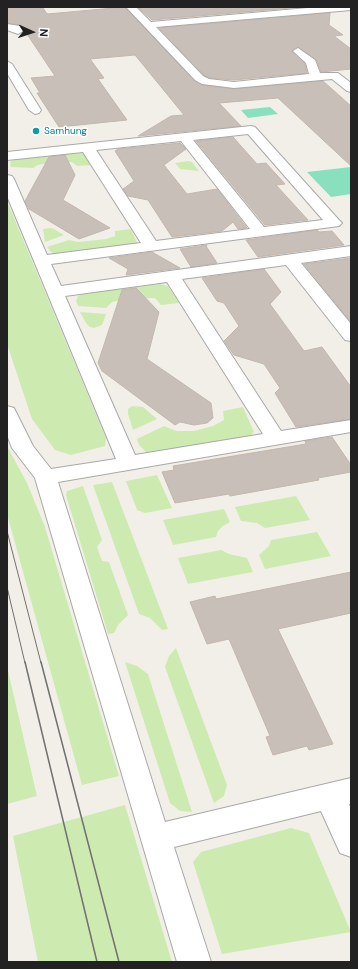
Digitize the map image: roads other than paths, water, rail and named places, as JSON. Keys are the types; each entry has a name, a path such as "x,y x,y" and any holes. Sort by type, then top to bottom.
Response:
{"street":[{"path":"131,7 200,78 206,82 234,85 351,74"},
{"path":"148,25 351,7"},
{"path":"7,28 16,28 18,31"},
{"path":"298,51 311,62 312,71 317,77"},
{"path":"7,64 35,110"},
{"path":"334,75 351,89"},
{"path":"7,156 251,130 345,238"},
{"path":"184,137 261,233"},
{"path":"87,147 151,246"},
{"path":"7,179 43,260 128,462"},
{"path":"43,260 261,233 345,238"},
{"path":"56,292 290,259 345,238"},
{"path":"290,259 351,336"},
{"path":"172,276 276,439"},
{"path":"7,412 23,448 46,477 194,962"},
{"path":"46,477 128,462 351,426"},
{"path":"155,838 340,794 351,842"}],"tram line":[{"path":"7,531 41,663"},
{"path":"7,587 25,663"},
{"path":"25,662 97,962"},
{"path":"41,662 119,962"}],"place":[{"name":"Samhung","path":"36,131"}]}
